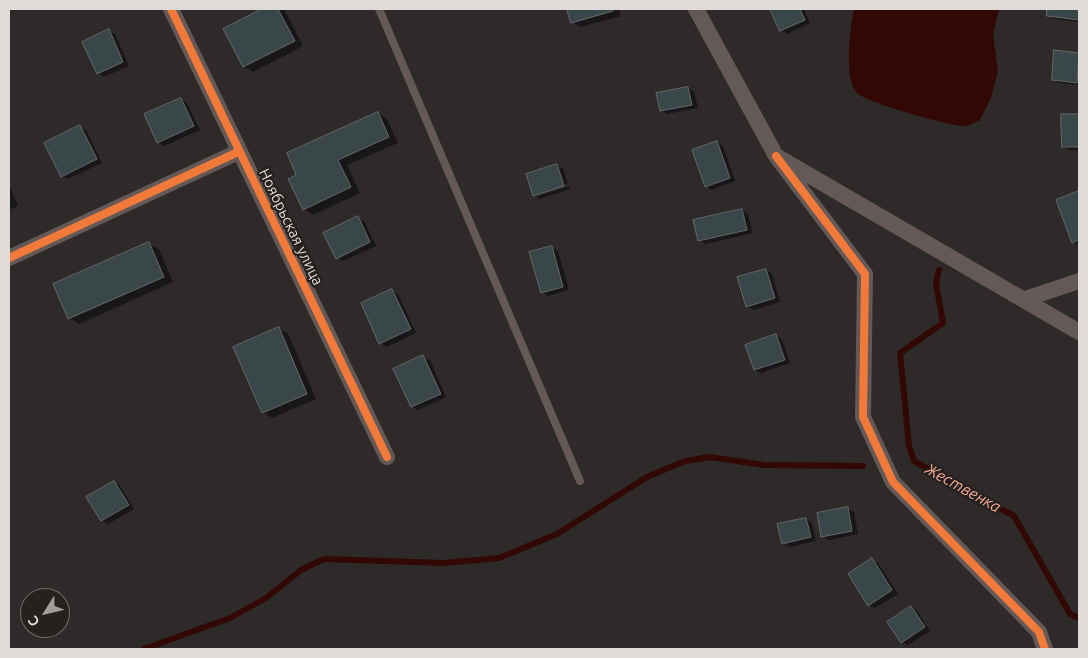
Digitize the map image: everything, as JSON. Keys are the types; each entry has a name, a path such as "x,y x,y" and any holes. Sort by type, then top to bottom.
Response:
{"street":[{"name":"Ноябрьская улица","path":"171,9 238,152 326,328 387,457"},
{"path":"696,9 776,156 865,274 863,417 893,482 1038,632 1046,649"},
{"path":"9,258 238,152"},
{"path":"776,156 1079,332"},
{"path":"1025,299 1079,281"}],"lane":[{"path":"379,9 580,481"}],"shaded area":[{"path":"854,9 999,9 993,35 998,71 991,98 980,120 965,126 944,123 874,102 856,92 852,85 849,64"}],"building":[{"path":"262,9 278,9 295,41 243,67 223,29"},
{"path":"567,9 612,9 613,11 571,23"},
{"path":"770,9 800,9 805,20 780,31"},
{"path":"1047,9 1079,9 1079,20 1047,16"},
{"path":"109,29 123,62 97,74 82,42"},
{"path":"1054,50 1079,53 1077,83 1052,80"},
{"path":"688,87 692,105 660,111 656,93"},
{"path":"181,98 194,126 157,143 144,114"},
{"path":"378,112 389,137 338,160 351,187 303,210 288,179 296,175 287,153"},
{"path":"1061,114 1079,114 1079,147 1062,147"},
{"path":"80,125 97,159 61,177 44,143"},
{"path":"717,141 730,178 705,187 692,150"},
{"path":"557,164 564,186 533,196 526,174"},
{"path":"1079,191 1079,240 1072,243 1056,200"},
{"path":"742,209 747,230 698,241 693,220"},
{"path":"358,216 370,242 336,259 323,233"},
{"path":"149,242 164,277 68,319 53,284"},
{"path":"552,246 563,287 541,293 529,252"},
{"path":"766,269 775,298 746,307 737,277"},
{"path":"392,289 411,329 379,344 361,303"},
{"path":"279,327 307,394 262,413 233,347"},
{"path":"776,334 785,360 754,370 745,345"},
{"path":"423,355 441,394 411,407 393,369"},
{"path":"114,481 129,505 101,521 86,497"},
{"path":"848,507 852,531 821,537 817,513"},
{"path":"806,518 811,537 782,544 777,524"},
{"path":"872,558 892,590 868,606 848,574"},
{"path":"911,606 925,627 901,643 887,622"}],"waterway":[{"name":"Жественка","path":"939,270 936,283 943,323 900,353 909,446 914,461 1014,516 1070,614 1079,618"},
{"path":"144,649 230,618 266,598 301,570 324,559 444,563 499,558 557,534 647,477 685,461 710,457 764,465 863,466"}],"cycle path":[{"path":"171,9 387,457"},
{"path":"9,258 238,152"},
{"path":"776,156 865,274 863,417 893,482 1039,632 1045,649"}]}
